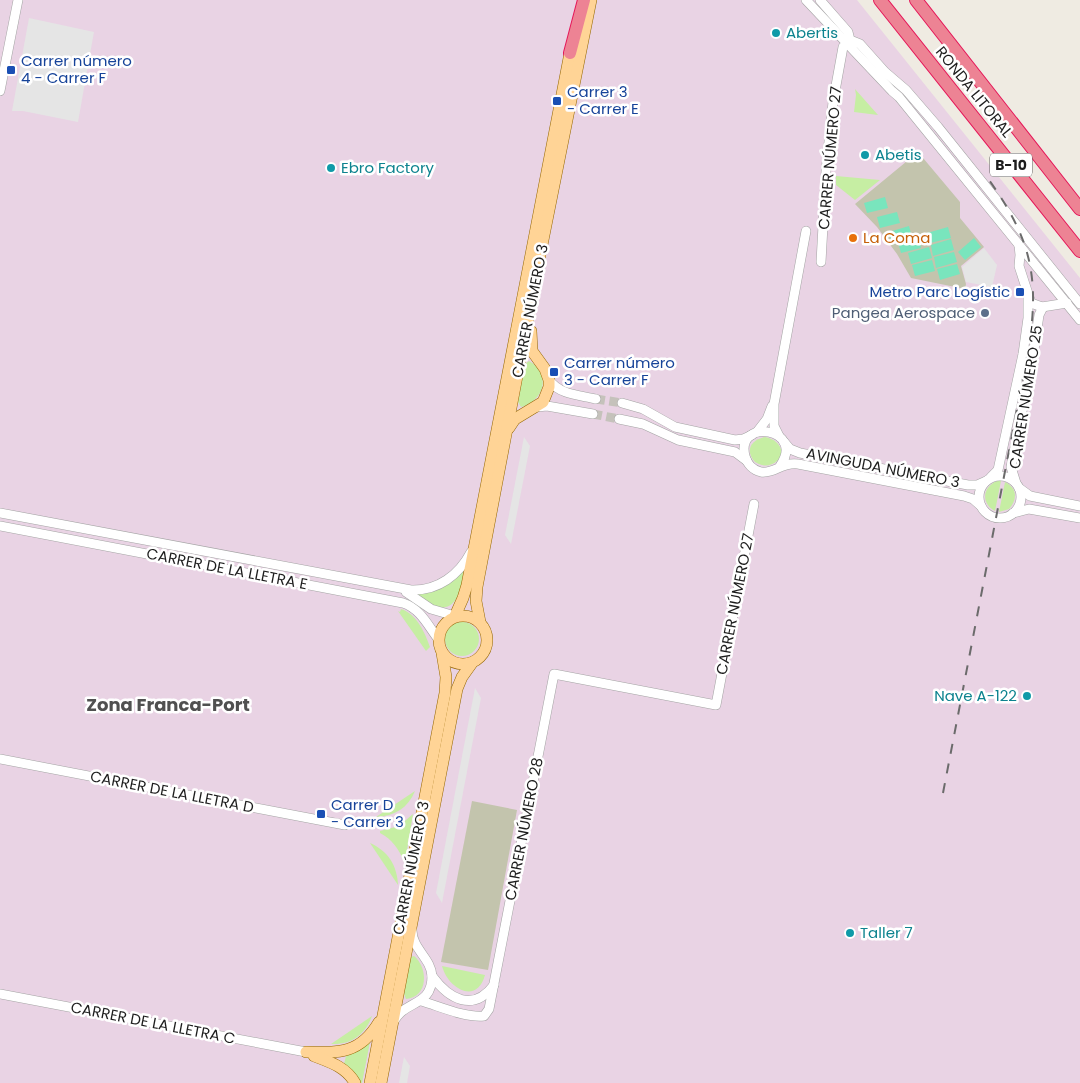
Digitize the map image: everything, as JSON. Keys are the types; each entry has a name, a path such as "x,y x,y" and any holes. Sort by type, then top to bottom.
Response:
{"highway":[{"path":"570,53 584,0"},
{"name":"RONDA LITORAL","path":"880,0 1080,251"},
{"name":"RONDA LITORAL","path":"916,0 1080,209"}],"main road":[{"name":"CARRER NÚMERO 3","path":"480,622 476,594 592,0"},
{"name":"CARRER NÚMERO 3","path":"455,616 464,598 467,585 570,53"},
{"path":"507,432 515,419 536,407 546,397 549,387 545,368 531,347 530,310"},
{"path":"466,615 480,622 486,632 487,644 485,652 479,659 472,663 455,663 442,653 439,640 445,623 455,616 466,615"},
{"name":"CARRER NÚMERO 3","path":"370,1083 445,693 446,671 442,653"},
{"name":"CARRER NÚMERO 3","path":"381,1083 457,689 462,677 472,663"},
{"path":"306,1052 340,1052 354,1048 362,1043 374,1030 383,1016"},
{"path":"306,1052 334,1063 347,1073 354,1083"}],"street":[{"path":"0,92 18,0"},
{"path":"570,53 579,0"},
{"path":"806,0 849,42 892,92 899,97 1080,320"},
{"path":"820,0 848,32 849,42"},
{"path":"820,0 849,27 938,127 1080,304"},
{"path":"849,42 860,44 885,72 899,83"},
{"name":"CARRER NÚMERO 27","path":"820,262 833,102 842,47 849,42"},
{"name":"CARRER NÚMERO 27","path":"781,439 774,426 774,404 806,230"},
{"name":"CARRER NÚMERO 25","path":"988,479 997,472 1001,461 1023,354 1028,318 1028,296 1019,266 1020,252 1018,242"},
{"path":"1028,296 1033,304 1043,306"},
{"name":"CARRER NÚMERO 25","path":"1018,486 1012,475 1012,463 1033,356 1038,315 1043,306 1067,303"},
{"path":"549,380 554,387 566,393 596,398"},
{"path":"618,418 643,424 678,440 735,452 751,467 762,472 769,472 780,466 786,454 781,439 769,431 735,440 681,429 668,424 643,409 622,403"},
{"name":"CARRER NÚMERO 27","path":"756,433 774,404"},
{"path":"536,407 547,406 593,414"},
{"path":"747,462 744,450 749,438 756,433"},
{"name":"AVINGUDA NÚMERO 3","path":"781,439 790,449 800,453 968,485 977,485 988,479"},
{"name":"AVINGUDA NÚMERO 3","path":"780,466 790,463 798,464 964,496 973,499 981,506"},
{"path":"1080,506 1030,496 1004,476 988,479 979,492 981,506 986,512 999,518 1029,508 1080,518"},
{"path":"1013,514 1020,502 1018,486"},
{"name":"CARRER NÚMERO 27","path":"554,674 716,705 754,504"},
{"name":"CARRER DE LA LLETRA E","path":"0,513 396,589 417,591 441,584 461,568 475,544"},
{"name":"CARRER DE LA LLETRA E","path":"0,526 403,603 413,607 418,612 439,640"},
{"name":"CARRER DE LA LLETRA E","path":"396,589 410,594 431,609 455,616"},
{"name":"CARRER NÚMERO 28","path":"421,1001 454,1011 484,1016 489,1009 554,674"},
{"name":"CARRER DE LA LLETRA D","path":"0,759 345,825"},
{"path":"412,922 414,942 429,965 432,976 447,994 466,1001 485,995 494,984"},
{"path":"393,1024 397,1016 404,1009 421,1001 429,990 432,976"},
{"name":"CARRER DE LA LLETRA C","path":"0,994 306,1052"}],"shaded area":[{"path":"0,0 857,0 1080,278 1080,1083 0,1083"},
{"path":"29,18 94,32 78,122 23,111 12,111"},
{"path":"918,152 960,202 960,218 984,247 961,266 966,284 965,289 911,278 897,254 877,227 855,204"},
{"path":"984,248 997,265 992,287 966,282 962,267"},
{"path":"524,437 530,446 511,544 505,535"},
{"path":"475,688 481,698 442,903 436,893"},
{"path":"472,801 517,810 488,970 441,962"},
{"path":"404,1057 410,1066 407,1083 399,1083"}],"green space":[{"path":"855,89 878,115 854,112"},
{"path":"836,176 880,180 855,200 836,185"},
{"path":"885,197 888,208 867,213 864,203"},
{"path":"897,212 900,223 880,228 877,217"},
{"path":"909,226 912,237 891,242 889,232"},
{"path":"948,227 951,238 930,243 927,233"},
{"path":"919,237 921,248 901,253 898,242"},
{"path":"974,238 981,247 965,260 958,252"},
{"path":"951,239 954,250 933,256 931,245"},
{"path":"929,247 932,258 911,264 908,253"},
{"path":"954,252 957,262 936,268 934,257"},
{"path":"932,260 935,271 915,276 912,265"},
{"path":"957,264 960,274 940,280 937,269"},
{"path":"529,361 541,373 542,387 535,399 521,407 518,402 525,364"},
{"path":"765,437 776,442 782,453 771,465 755,462 750,454 753,443"},
{"path":"997,481 1001,481 995,511 987,504 985,496 988,487"},
{"path":"1005,482 1012,487 1015,498 1009,509 999,512"},
{"path":"464,569 460,590 454,602 449,606 442,608 434,606 417,595"},
{"path":"401,609 412,615 420,625 430,647 426,651 398,611 400,612"},
{"path":"462,622 474,627 479,639 474,651 462,656 450,651 445,639 450,627"},
{"path":"415,791 409,802 400,810 389,815 376,817"},
{"path":"413,814 404,862 395,845 380,831 399,826"},
{"path":"370,843 382,850 390,859 396,871 398,885"},
{"path":"414,956 422,967 424,981 419,993 414,997 406,999 404,994 411,957"},
{"path":"442,966 485,975 481,984 476,989 463,990 456,987 450,981"},
{"path":"372,1016 365,1029 356,1038 345,1043 331,1044"},
{"path":"370,1042 362,1083 358,1083 344,1064 346,1056 356,1052"}],"tunnel":[{"path":"596,399 622,403"},
{"path":"593,414 619,419"}],"railway":[{"path":"943,793 1032,326 1032,281 1029,261 1015,222 989,180"}],"place":[{"name":"Abertis","path":"776,33"},
{"name":"Carrer número 4 - Carrer F","path":"11,70"},
{"name":"Carrer 3 - Carrer E","path":"557,101"},
{"name":"Abetis","path":"865,155"},
{"name":"Ebro Factory","path":"331,168"},
{"name":"La Coma","path":"853,238"},
{"name":"Metro Parc Logístic","path":"1020,292"},
{"name":"Pangea Aerospace","path":"985,313"},
{"name":"Carrer número 3 - Carrer F","path":"554,372"},
{"name":"Nave A-122","path":"1027,696"},
{"name":"Carrer D - Carrer 3","path":"321,814"},
{"name":"Taller 7","path":"850,933"}],"district":[{"name":"Zona Franca-Port","path":"168,705"}]}
